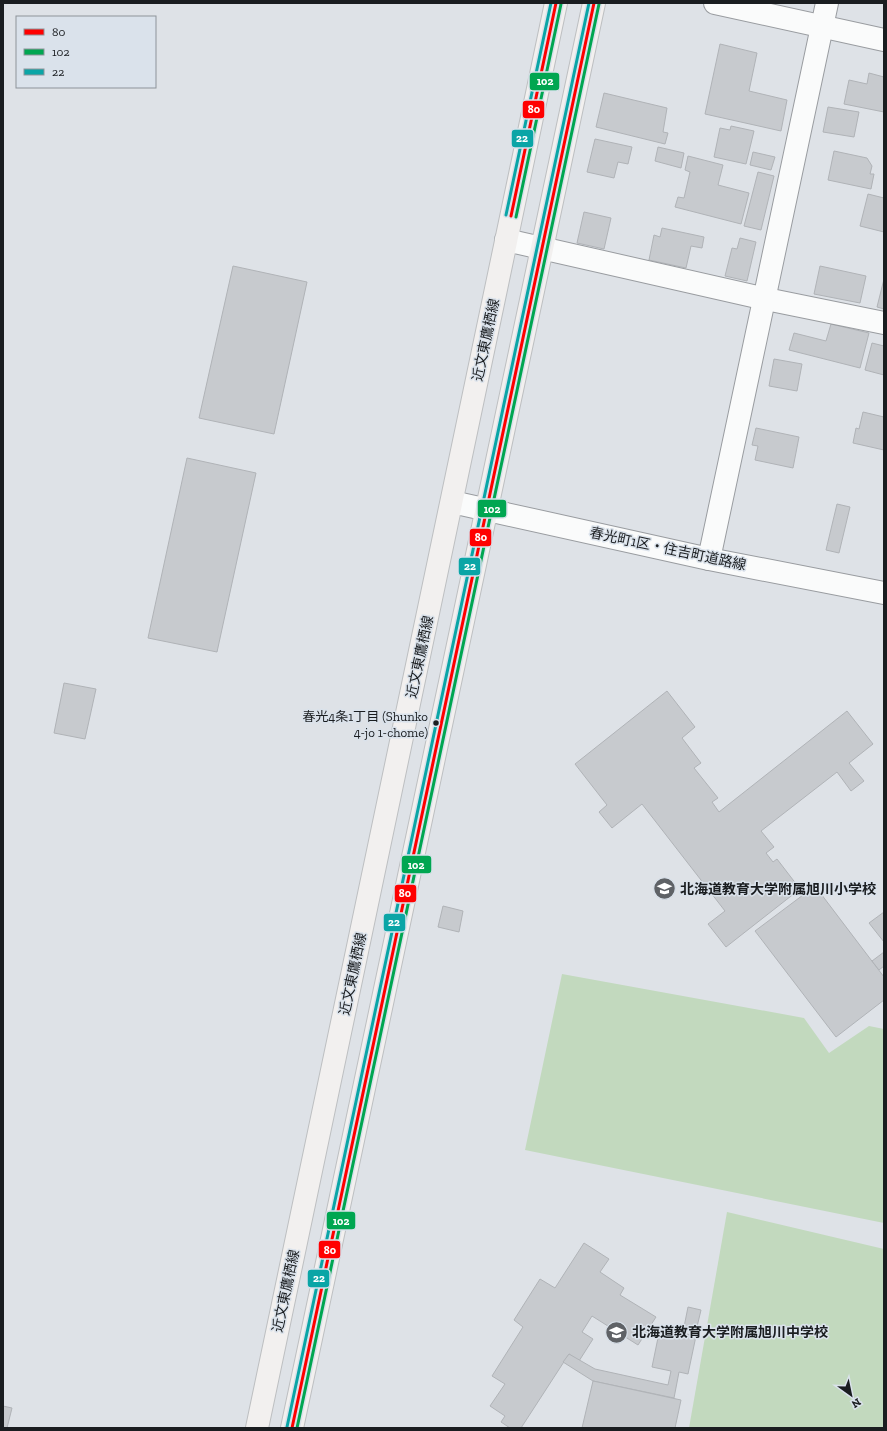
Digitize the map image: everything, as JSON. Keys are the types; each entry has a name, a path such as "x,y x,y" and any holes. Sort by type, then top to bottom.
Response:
{"main road":[{"name":"近文東鷹栖線","path":"257,1428 556,3"},
{"path":"292,1428 541,247 594,3"}],"street":[{"path":"715,3 884,40"},
{"path":"709,559 766,299 827,3"},
{"path":"506,240 766,299 884,323"},
{"name":"春光町1区・住吉町道路線","path":"452,502 709,559 884,593"}],"green space":[{"path":"562,974 804,1018 829,1053 869,1026 884,1029 884,1223 525,1150"},
{"path":"727,1212 884,1249 884,1428 689,1428"}],"building":[{"path":"720,44 757,53 749,91 787,100 781,131 705,114"},
{"path":"869,73 884,77 884,112 844,104 849,80 867,84"},
{"path":"604,93 667,108 663,132 668,133 665,144 596,127"},
{"path":"828,107 859,112 854,137 823,132"},
{"path":"731,126 754,131 746,164 714,157 720,128 730,130"},
{"path":"595,139 632,147 628,164 618,162 614,178 587,172"},
{"path":"658,147 684,153 681,168 655,161"},
{"path":"834,151 867,158 872,166 870,174 874,174 871,189 828,180"},
{"path":"753,152 775,157 771,170 750,165"},
{"path":"688,156 723,165 718,185 749,193 741,224 675,207 678,197 684,198 690,172 685,170"},
{"path":"758,172 774,176 761,230 744,226"},
{"path":"868,194 884,198 884,232 860,226"},
{"path":"584,212 611,218 604,249 577,243"},
{"path":"662,228 704,237 702,248 691,246 686,268 649,260 654,235 660,237"},
{"path":"740,238 756,242 747,281 725,276 732,248 737,249"},
{"path":"233,266 307,282 274,434 199,418"},
{"path":"820,266 866,276 860,303 814,294"},
{"path":"884,279 884,309 877,307"},
{"path":"831,324 869,333 860,368 789,350 794,333 826,341"},
{"path":"872,343 884,346 884,375 865,370"},
{"path":"774,359 802,364 797,391 769,386"},
{"path":"863,412 884,417 884,450 853,443 856,428 859,429"},
{"path":"756,428 799,437 793,468 755,460 758,446 752,445"},
{"path":"187,458 256,473 217,652 148,638"},
{"path":"837,504 850,507 839,553 826,550"},
{"path":"64,683 96,689 85,739 54,733"},
{"path":"667,691 695,727 682,738 701,763 694,768 718,798 712,802 719,812 847,711 873,744 849,763 864,781 851,791 837,772 761,831 774,847 766,853 773,862 777,859 800,889 726,947 708,924 725,911 642,804 612,828 599,812 607,805 575,764"},
{"path":"815,886 884,977 884,1000 836,1037 755,931"},
{"path":"443,906 463,911 459,932 438,927"},
{"path":"884,912 884,942 869,923"},
{"path":"884,952 884,966 879,970 872,961"},
{"path":"584,1243 609,1259 600,1272 624,1288 620,1295 656,1317 638,1345 592,1316 582,1332 593,1339 579,1361 569,1354 521,1428 510,1428 501,1422 505,1416 490,1406 505,1384 492,1376 523,1327 514,1320 540,1279 555,1288"},
{"path":"688,1307 701,1310 696,1331 684,1327"},
{"path":"660,1328 696,1336 688,1374 679,1372 674,1398 593,1381 563,1362 569,1354 595,1369 668,1385 671,1371 652,1367"},
{"path":"593,1381 681,1400 675,1428 582,1428"},
{"path":"3,1406 12,1408 7,1428 3,1428"}],"transit line":[{"name":"22","path":"506,215 551,3"},
{"name":"80","path":"511,216 556,3"},
{"name":"22","path":"287,1427 589,3"},
{"name":"80","path":"292,1428 594,3"},
{"name":"102","path":"516,217 561,4"},
{"name":"102","path":"297,1428 599,4"}],"place":[{"name":"春光4条1丁目 (Shunko 4-jo 1-chome)","path":"436,723"},
{"name":"北海道教育大学附属旭川小学校","path":"664,889"},
{"name":"北海道教育大学附属旭川中学校","path":"616,1332"}]}
